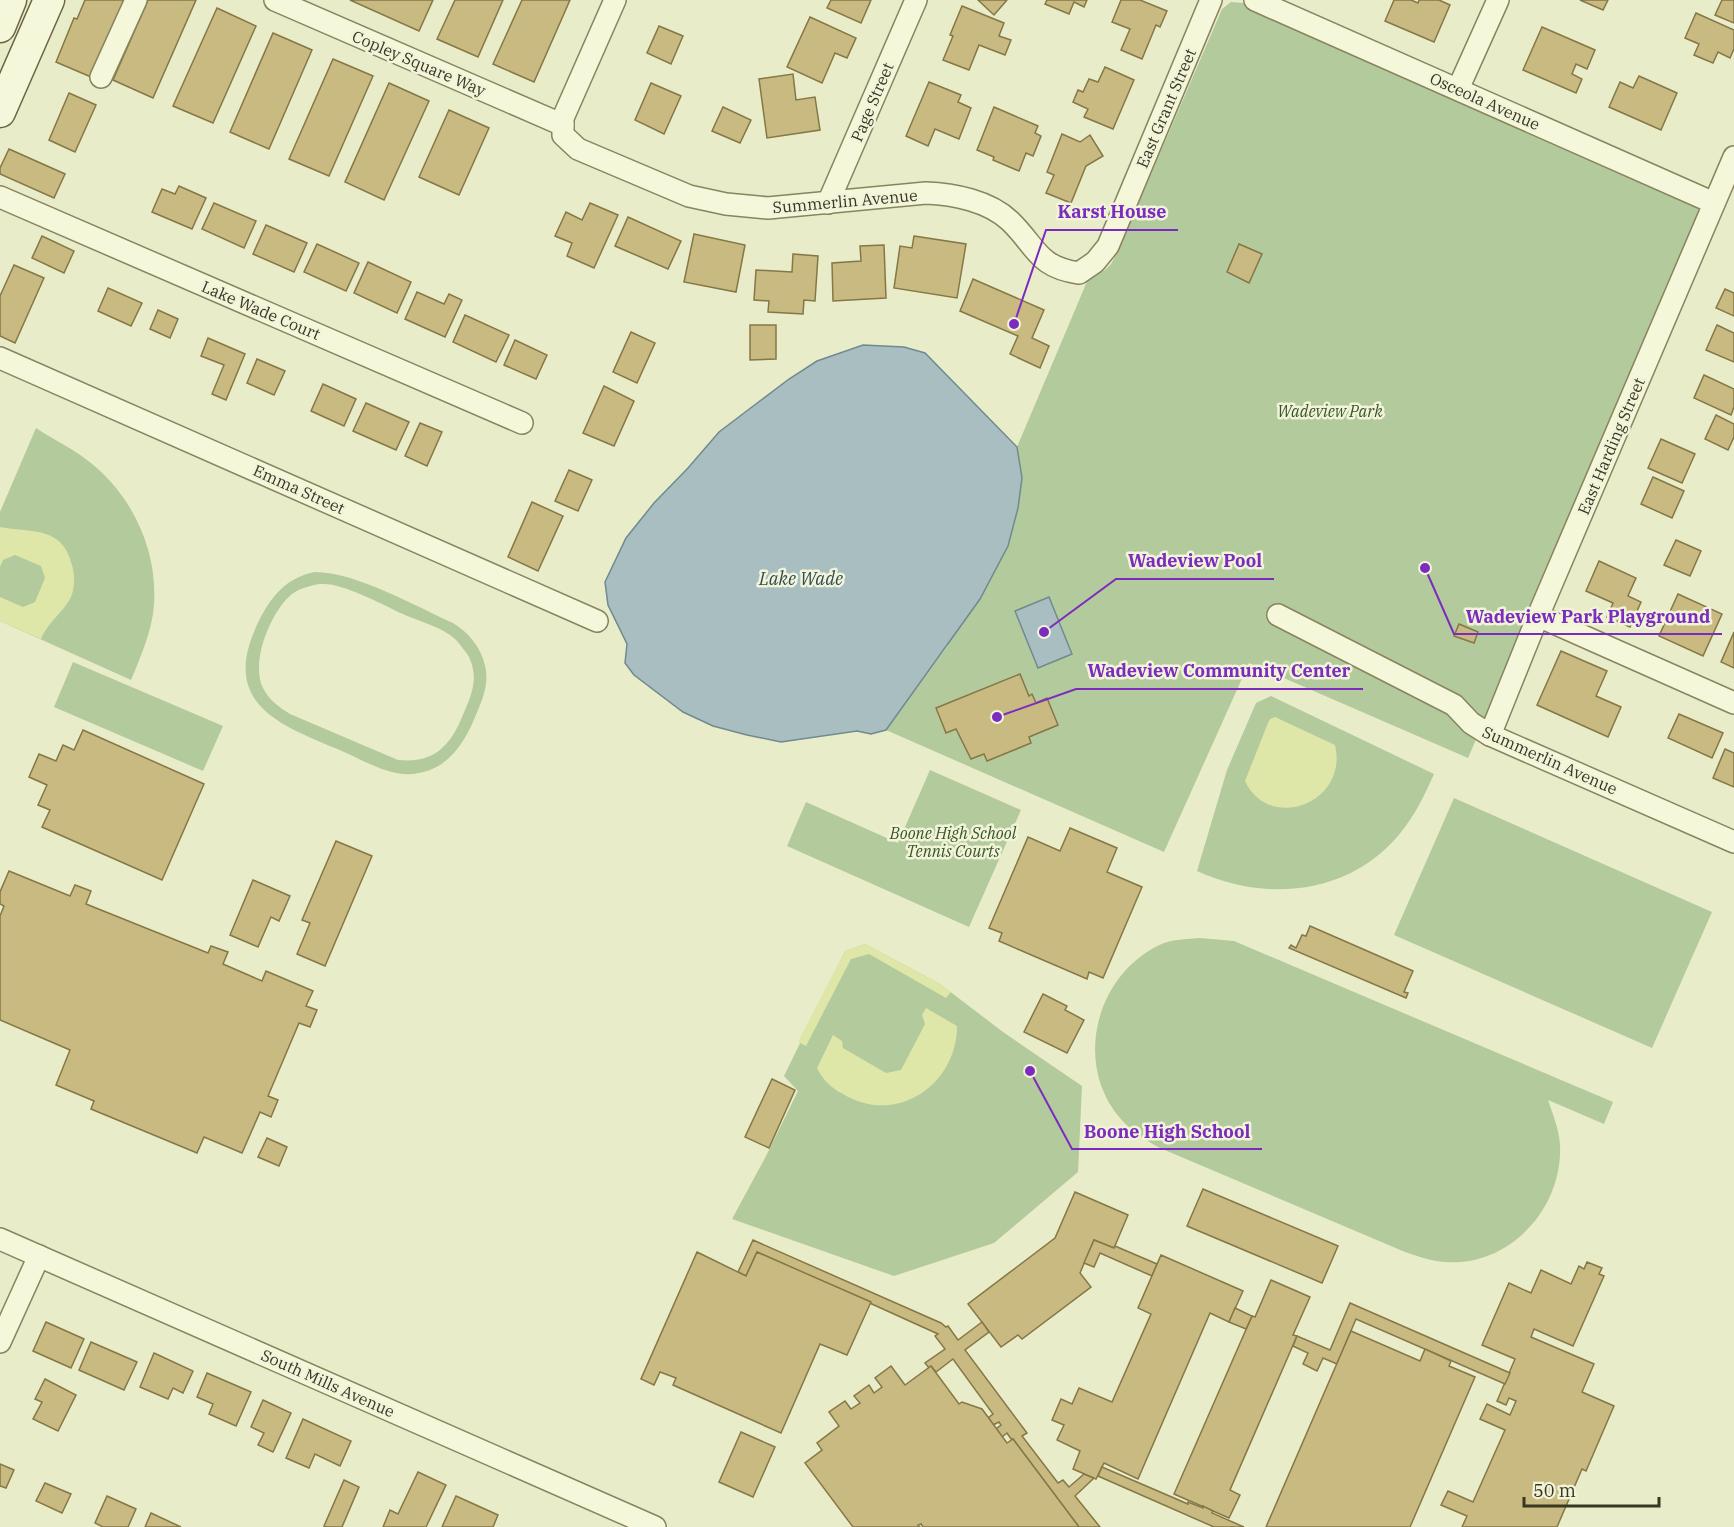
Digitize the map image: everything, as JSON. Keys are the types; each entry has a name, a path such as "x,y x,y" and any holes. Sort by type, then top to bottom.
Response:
{"street":[{"path":"0,27 11,0"},
{"path":"0,112 49,0"},
{"path":"101,77 136,0"},
{"name":"Copley Square Way","path":"275,0 319,9 563,130"},
{"path":"563,130 564,118 615,0"},
{"name":"Page Street","path":"828,203 916,0"},
{"name":"East Grant Street","path":"1079,273 1095,262 1108,246 1211,0"},
{"name":"Osceola Avenue","path":"1255,0 1714,203"},
{"path":"1458,89 1498,0"},
{"name":"Summerlin Avenue","path":"563,130 578,148 689,196 726,204 768,208 926,193 946,194 972,200 991,208 1009,220 1049,264 1061,270 1079,273"},
{"name":"East Harding Street","path":"1490,735 1538,616 1734,158"},
{"name":"Lake Wade Court","path":"0,197 522,423"},
{"name":"Emma Street","path":"0,358 597,621"},
{"name":"Summerlin Avenue","path":"1278,615 1454,705 1471,723 1490,735 1734,842"},
{"path":"1538,616 1734,702"},
{"name":"South Mills Avenue","path":"0,1239 655,1527"},
{"path":"0,1342 39,1256"}],"green space":[{"name":"Wadeview Park","path":"1231,2 1244,3 1688,196 1697,204 1700,221 1468,758 1249,663 1164,852 886,730 947,647 1022,478 1017,447 1088,279 1105,270 1118,251 1222,9"},
{"path":"36,428 100,470 127,503 146,542 154,584 153,615 131,680 0,621 0,512"},
{"path":"315,572 331,573 367,584 453,623 474,641 485,666 484,694 463,741 441,765 431,770 409,774 399,774 379,768 283,724 255,699 247,682 246,662 252,637 268,604 275,595 292,580","holes":["319,584 335,585 354,592 438,628 455,639 469,657 474,677 470,697 455,732 433,755 423,759 398,760 290,714 265,692 259,665 270,624 292,594"]},
{"path":"73,662 223,726 203,771 54,707"},
{"path":"1271,696 1434,774 1409,821 1385,849 1362,867 1337,879 1310,887 1282,889 1253,887 1225,881 1197,871 1227,770 1256,703"},
{"name":"Boone High School Tennis Courts","path":"930,770 1021,810 969,927 787,846 806,802 898,843"},
{"path":"1454,798 1712,912 1652,1048 1394,935"},
{"path":"1200,938 1234,941 1613,1102 1604,1124 1548,1100 1560,1145 1558,1169 1552,1193 1540,1214 1525,1232 1506,1247 1485,1257 1461,1262 1436,1261 1405,1252 1160,1148 1129,1127 1105,1096 1097,1071 1095,1045 1099,1020 1108,996 1122,974 1141,956 1164,943"},
{"path":"865,944 940,984 1003,1032 1082,1086 1078,1172 994,1243 894,1276 732,1219 798,1091 784,1076 845,951"}],"sand":[{"path":"0,527 44,533 61,543 68,552 74,573 71,597 41,639 0,621 0,597 23,607 35,602 45,578 41,566 15,555 3,560 0,567"},
{"path":"1275,717 1335,745 1336,765 1330,782 1319,796 1304,804 1288,808 1271,805 1256,797 1245,781 1268,723"},
{"path":"865,944 951,992 946,998 869,954 851,959 806,1046 798,1042 845,951"},
{"path":"926,1008 957,1026 954,1047 946,1066 935,1082 920,1094 902,1102 883,1105 863,1103 835,1089 819,1072 817,1068 833,1035 842,1041 843,1048 886,1073 901,1070 925,1024 922,1015"}],"water":[{"name":"Lake Wade","path":"863,345 904,347 925,353 1017,447 1022,478 1018,508 1008,546 980,599 886,730 871,734 857,731 781,742 713,726 683,712 634,675 625,663 627,644 608,605 605,582 626,538 654,503 719,432 789,379 817,361"},
{"path":"1049,597 1072,654 1038,668 1015,611"}],"building":[{"path":"85,0 124,0 91,77 56,62 74,18 77,19"},
{"path":"148,0 196,0 153,98 113,80"},
{"path":"350,0 433,0 419,31"},
{"path":"455,0 503,0 478,57 437,39"},
{"path":"522,0 570,0 534,82 493,64"},
{"path":"831,0 871,0 861,23 827,8"},
{"path":"978,0 1007,0 994,15"},
{"path":"1047,0 1087,0 1084,7 1074,2 1069,14 1045,4"},
{"path":"1121,0 1140,0 1167,11 1160,27 1156,25 1142,59 1121,50 1130,29 1112,22"},
{"path":"1394,0 1411,0 1418,3 1419,0 1439,0 1450,5 1434,42 1385,21"},
{"path":"1580,0 1608,0 1603,10"},
{"path":"1722,0 1734,0 1734,23 1715,15"},
{"path":"962,6 1004,23 999,36 1011,40 1005,55 979,45 969,70 943,60"},
{"path":"217,8 256,26 213,123 173,106"},
{"path":"1696,13 1734,30 1734,49 1730,58 1718,52 1713,63 1694,55 1699,44 1685,38"},
{"path":"810,17 856,38 847,58 835,53 822,83 787,67"},
{"path":"659,26 683,36 671,64 647,53"},
{"path":"1542,27 1595,50 1587,69 1576,64 1572,74 1582,79 1576,93 1523,70"},
{"path":"273,33 312,50 269,149 230,132"},
{"path":"333,59 373,76 329,176 289,159"},
{"path":"1105,67 1134,80 1113,129 1084,117 1088,109 1073,102 1078,90 1083,92 1089,79 1098,82"},
{"path":"793,74 796,100 815,97 820,130 767,138 759,79"},
{"path":"1639,76 1677,93 1661,130 1609,107 1620,82 1633,88"},
{"path":"929,82 961,95 958,102 971,108 959,139 935,129 928,146 906,136"},
{"path":"389,83 429,101 384,200 345,182"},
{"path":"651,83 681,96 664,134 635,120"},
{"path":"69,93 96,105 75,152 49,140"},
{"path":"723,107 751,120 740,143 712,131"},
{"path":"994,107 1038,126 1035,133 1041,136 1033,156 1026,153 1019,171 977,150"},
{"path":"449,110 489,128 459,195 419,177"},
{"path":"1062,134 1080,142 1090,135 1103,156 1086,166 1071,203 1046,193 1054,175 1047,172"},
{"path":"9,149 65,174 54,198 0,174 0,168"},
{"path":"179,186 206,198 192,229 152,212 162,189 175,194"},
{"path":"214,203 256,221 244,248 202,229"},
{"path":"590,203 618,215 594,268 567,256 572,243 555,236 566,212 582,220"},
{"path":"628,217 681,241 668,269 615,246"},
{"path":"266,225 307,243 294,272 253,254"},
{"path":"694,234 745,245 736,292 684,282"},
{"path":"42,236 74,251 64,273 32,258"},
{"path":"914,236 966,244 957,298 894,288 900,246 912,248"},
{"path":"317,244 359,263 346,291 304,272"},
{"path":"1239,244 1262,254 1249,283 1227,272"},
{"path":"884,245 886,298 833,301 832,263 861,261 860,246"},
{"path":"793,254 818,256 815,301 804,300 803,314 768,312 769,301 754,300 756,270 792,272"},
{"path":"368,262 411,282 397,313 354,293"},
{"path":"14,265 44,278 15,343 0,336 0,296"},
{"path":"973,279 1044,310 1032,338 1049,346 1040,368 1010,354 1018,336 960,311"},
{"path":"108,288 142,303 131,326 98,311"},
{"path":"1725,289 1734,293 1734,316 1716,308"},
{"path":"417,292 444,304 449,294 462,300 445,337 405,319"},
{"path":"158,310 178,319 170,338 150,329"},
{"path":"465,315 509,335 496,362 453,342"},
{"path":"750,325 776,325 776,359 750,360"},
{"path":"1717,325 1734,333 1734,362 1706,350"},
{"path":"631,332 655,343 637,383 613,372"},
{"path":"208,338 245,354 226,400 212,394 224,365 201,356"},
{"path":"515,340 547,355 536,379 504,365"},
{"path":"257,359 285,371 274,395 247,383"},
{"path":"1704,375 1734,389 1734,407 1731,415 1694,398"},
{"path":"323,384 356,399 344,426 311,411"},
{"path":"604,386 634,401 614,446 583,433"},
{"path":"366,403 409,422 396,450 353,431"},
{"path":"1716,415 1734,424 1734,437 1728,450 1705,439"},
{"path":"420,423 442,432 427,466 405,456"},
{"path":"1661,439 1695,454 1682,483 1648,468"},
{"path":"569,470 592,480 578,511 555,501"},
{"path":"1653,477 1684,491 1672,518 1641,504"},
{"path":"532,502 563,516 538,571 508,557"},
{"path":"1676,540 1701,551 1690,576 1664,565"},
{"path":"1599,561 1636,578 1628,596 1641,602 1630,627 1607,617 1613,603 1586,591"},
{"path":"1678,594 1722,614 1703,656 1659,636"},
{"path":"1459,624 1478,632 1474,643 1454,636"},
{"path":"1734,632 1734,668 1721,662"},
{"path":"1561,651 1607,671 1596,696 1621,707 1608,737 1537,705"},
{"path":"1020,674 1029,696 1032,694 1036,703 1047,698 1058,725 1029,737 1031,743 987,761 984,754 971,759 956,729 946,733 936,708"},
{"path":"1679,714 1723,733 1712,758 1668,738"},
{"path":"83,730 204,784 162,880 42,827 50,810 38,805 47,785 29,777 39,754 56,761 63,745 74,750"},
{"path":"1725,749 1734,753 1734,787 1713,778"},
{"path":"1070,828 1117,848 1107,872 1142,887 1103,978 1089,972 1087,979 999,941 1002,933 989,928 1028,837 1060,851"},
{"path":"336,841 372,856 325,966 297,954 310,923 302,920"},
{"path":"9,871 70,896 75,885 91,891 86,904 208,953 211,946 228,952 223,964 262,981 266,971 313,991 306,1006 317,1010 310,1027 299,1023 268,1096 278,1100 271,1117 260,1112 242,1153 204,1137 197,1153 91,1109 94,1101 56,1085 70,1050 0,1020 0,916 4,906 0,904 0,892"},
{"path":"253,880 290,896 279,921 271,917 258,947 230,935"},
{"path":"1310,926 1413,971 1404,992 1408,993 1406,998 1289,948 1291,945 1296,948 1302,935 1306,936"},
{"path":"1043,994 1067,1006 1065,1010 1084,1020 1067,1053 1024,1032"},
{"path":"772,1079 795,1090 769,1148 745,1137"},
{"path":"267,1138 287,1147 279,1166 258,1157"},
{"path":"1203,1189 1338,1246 1322,1283 1187,1226"},
{"path":"1075,1192 1128,1215 1114,1248 1094,1240 1080,1273 1091,1287 1022,1339 1018,1335 1001,1347 968,1304 1055,1238"},
{"path":"753,1240 948,1326 958,1340 982,1322 989,1332 965,1350 1027,1433 1022,1436 1058,1483 1063,1480 1069,1487 1084,1474 1094,1478 1075,1496 1100,1527 1079,1527 1013,1439 1007,1433 1002,1437 996,1429 1001,1425 999,1422 993,1425 988,1418 993,1414 953,1359 936,1372 931,1366 929,1368 925,1363 945,1349 935,1336 938,1334 757,1252 746,1276 738,1272"},
{"path":"1094,1240 1114,1248 1115,1246 1157,1264 1152,1276 1100,1253 1094,1267 1084,1263"},
{"path":"697,1252 746,1276 757,1252 871,1302 847,1355 820,1344 781,1433 673,1385 676,1378 660,1372 654,1385 641,1379"},
{"path":"1161,1255 1243,1291 1229,1322 1210,1313 1138,1479 1104,1463 1096,1479 1073,1469 1080,1451 1057,1440 1064,1425 1052,1420 1061,1399 1072,1404 1079,1388 1112,1402 1151,1314 1138,1308"},
{"path":"1587,1262 1602,1268 1599,1274 1604,1276 1573,1346 1534,1329 1531,1337 1594,1364 1582,1392 1614,1406 1586,1471 1582,1469 1557,1527 1462,1527 1467,1516 1441,1505 1448,1491 1473,1502 1505,1430 1480,1419 1487,1404 1510,1415 1516,1401 1509,1398 1506,1405 1497,1401 1515,1359 1482,1345 1509,1283 1531,1293 1541,1270 1571,1284 1579,1266 1584,1269"},
{"path":"1271,1280 1310,1297 1293,1335 1297,1336 1230,1490 1240,1495 1229,1518 1174,1494 1252,1316 1255,1317"},
{"path":"1350,1303 1510,1373 1505,1384 1356,1319 1337,1364 1323,1358 1317,1371 1303,1364 1308,1353 1293,1346 1297,1336 1330,1350"},
{"path":"1235,1308 1252,1316 1246,1329 1229,1322"},
{"path":"46,1322 84,1339 71,1368 33,1351"},
{"path":"1351,1331 1420,1361 1425,1349 1451,1361 1449,1366 1475,1377 1410,1527 1266,1527"},
{"path":"91,1342 137,1362 124,1390 79,1370"},
{"path":"154,1353 193,1371 183,1393 173,1388 168,1399 140,1387"},
{"path":"891,1366 905,1385 931,1366 959,1404 962,1402 982,1409 1007,1443 1013,1439 1079,1527 923,1527 921,1524 918,1525 920,1527 853,1527 805,1463 822,1450 817,1443 839,1426 829,1412 845,1401 851,1409 860,1403 854,1396 869,1385 874,1393 882,1387 875,1378"},
{"path":"207,1373 251,1392 236,1426 209,1414 213,1404 197,1397"},
{"path":"45,1379 76,1395 58,1431 33,1419 42,1402 35,1399"},
{"path":"263,1400 291,1413 273,1452 258,1445 264,1433 251,1427"},
{"path":"303,1419 351,1441 340,1466 315,1454 309,1468 286,1458"},
{"path":"741,1432 775,1447 753,1497 719,1482"},
{"path":"0,1464 14,1470 6,1488 0,1486"},
{"path":"1102,1467 1188,1504 1188,1502 1203,1508 1203,1506 1213,1511 1212,1513 1244,1527 1214,1527 1098,1476"},
{"path":"418,1472 446,1485 426,1527 383,1527 390,1510 398,1514"},
{"path":"344,1480 359,1487 342,1527 324,1526"},
{"path":"45,1483 71,1494 62,1513 36,1501"},
{"path":"107,1496 136,1509 128,1527 103,1527 95,1523"},
{"path":"456,1496 498,1515 493,1527 442,1527"},
{"path":"151,1513 181,1527 145,1527"}],"place":[{"name":"Karst House","path":"1014,324"},
{"name":"Wadeview Park Playground","path":"1425,568"},
{"name":"Wadeview Pool","path":"1044,632"},
{"name":"Wadeview Community Center","path":"997,717"},
{"name":"Boone High School","path":"1030,1071"}]}
